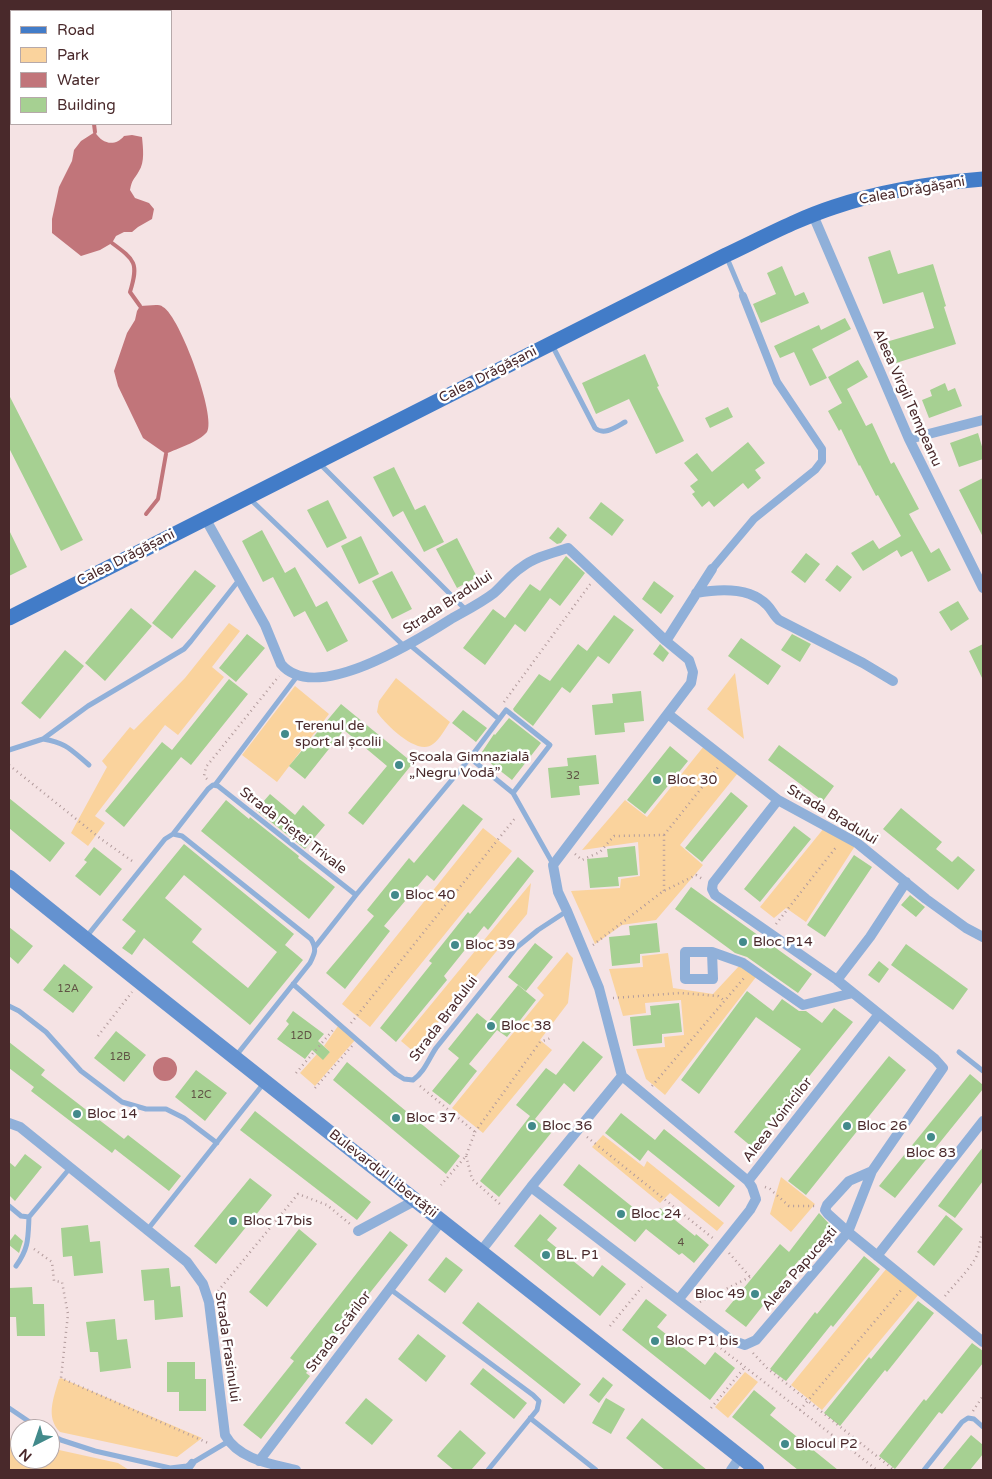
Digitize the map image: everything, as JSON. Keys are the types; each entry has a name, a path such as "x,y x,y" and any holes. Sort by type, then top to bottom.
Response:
{"main road":[{"name":"Calea Drăgășani","path":"9,618 551,343 796,222 833,207 877,195 983,179"},
{"name":"Bulevardul Libertății","path":"9,877 757,1470"}],"street":[{"name":"Aleea Virgil Tempeanu","path":"813,215 909,439 983,588"},
{"path":"666,641 712,569 754,519 815,470 822,461 822,449 777,382 743,296"},
{"path":"909,439 983,420"},
{"path":"205,518 265,625 281,664 285,669"},
{"name":"Strada Bradului","path":"285,669 307,677 327,677 370,664 408,646 493,594 522,567 538,558 568,548 666,641 689,660 693,672 691,683 553,865"},
{"path":"696,593 737,590 756,597 767,605 779,620 893,680"},
{"name":"Strada Bradului","path":"668,714 778,800 845,836 866,850 926,899 966,928 983,936"},
{"path":"778,800 713,883 712,889 715,895 837,980 944,1068 872,1171 848,1232 828,1214 825,1210 826,1207 849,1182 872,1171"},
{"path":"481,1251 531,1186 622,1076 599,988 558,892 553,865"},
{"path":"837,980 870,937 906,882"},
{"path":"712,952 743,963 803,1005 853,993"},
{"name":"Aleea Voinicilor","path":"622,1076 748,1181 879,1014"},
{"path":"878,1256 983,1121"},
{"name":"Strada Frasinului","path":"9,1123 20,1127 148,1229 187,1262 203,1284 209,1302 225,1435 229,1441"},
{"path":"679,1299 750,1210 756,1199 748,1181"},
{"path":"531,1186 731,1340 745,1345"},
{"path":"358,1231 416,1200"},
{"name":"Strada Scărilor","path":"259,1461 442,1220"},
{"name":"Aleea Papucești","path":"745,1345 756,1340 848,1232 983,1342"},
{"path":"229,1441 238,1450 259,1461 296,1470"},
{"path":"731,1470 740,1457"},
{"path":"187,1470 192,1463"}],"lane":[{"path":"726,255 743,296"},
{"path":"551,343 595,428 605,432 625,422"},
{"path":"317,461 466,610"},
{"path":"247,496 408,646 496,717"},
{"path":"9,750 43,739 88,706 184,648 239,580"},
{"path":"85,939 165,839 173,834 208,789 214,785 298,675"},
{"path":"315,947 470,758 496,717 506,710 550,745 513,792"},
{"path":"43,739 64,744 89,765"},
{"path":"470,758 513,792 553,865"},
{"name":"Strada Pieței Trivale","path":"214,785 218,786 356,895"},
{"path":"173,834 182,836 311,939 315,947 315,953 310,963 235,1057"},
{"name":"Strada Bradului","path":"293,984 396,1074 404,1079 413,1080 428,1065 430,1057 436,1048 516,948 538,930 567,911"},
{"path":"9,1006 19,1010 46,1032 70,1056 81,1071 122,1102 146,1109 166,1109 184,1118 217,1143"},
{"path":"959,1052 983,1071"},
{"path":"148,1229 266,1082"},
{"path":"16,1266 24,1255 30,1217 70,1168"},
{"path":"9,1206 21,1216 30,1217"},
{"path":"390,1289 538,1401 537,1410 488,1470"},
{"path":"9,1408 25,1419"},
{"path":"530,1418 596,1470"},
{"path":"924,1470 962,1422 968,1418 974,1419 983,1427"},
{"path":"60,1439 95,1451 170,1468 187,1466 229,1441"}],"path":[{"path":"496,717 597,576"},
{"path":"214,785 204,776 206,767 285,669"},
{"path":"664,891 664,835 725,759"},
{"path":"9,765 101,839 142,868"},
{"path":"345,1030 522,809"},
{"path":"567,847 582,860 600,852 614,836 664,835"},
{"path":"769,933 845,836"},
{"path":"593,944 664,891 696,875 713,886"},
{"path":"653,1086 752,969"},
{"path":"98,1036 140,982"},
{"path":"604,999 680,994 718,996 725,1001"},
{"path":"296,1073 338,1024"},
{"path":"441,1185 466,1156 475,1132 540,1042 551,1038"},
{"path":"315,1088 356,1040"},
{"path":"413,1080 475,1132"},
{"path":"587,1137 722,1245 750,1278 688,1307"},
{"path":"466,1156 472,1179 510,1213"},
{"path":"770,1189 789,1206 826,1207"},
{"path":"209,1302 298,1194 327,1205 358,1231"},
{"path":"937,1305 975,1260 983,1232"},
{"path":"27,1244 52,1262 54,1281 62,1282 68,1314 61,1378 219,1447"},
{"path":"610,1326 650,1277"},
{"path":"800,1410 908,1281"},
{"path":"702,1335 877,1470"},
{"path":"745,1345 767,1368 894,1470"},
{"path":"710,1408 745,1367"},
{"path":"968,1418 983,1396"}],"green space":[{"path":"229,623 240,631 212,667 224,677 178,735 165,725 95,816 105,823 88,846 71,833 107,767 102,761 130,727 134,730 185,678"},
{"path":"735,673 744,739 707,709"},
{"path":"396,678 450,722 433,744 427,747 411,743 394,731 377,712 379,701"},
{"name":"Terenul de sport al școlii","path":"295,686 329,714 277,782 242,755"},
{"path":"704,746 738,773 680,845 703,865 656,920 622,925 595,944 571,891 620,888 621,879 640,876 638,842 582,850 625,800 647,817"},
{"path":"483,828 512,851 370,1027 342,1004"},
{"path":"824,828 855,846 806,922 786,908 774,918 760,907"},
{"path":"531,883 527,914 414,1052 401,1041"},
{"path":"567,952 573,958 568,1003 540,1040 552,1050 483,1133 452,1108 544,995 537,988"},
{"path":"668,953 673,988 713,994 740,965 756,977 665,1095 646,1079 636,1049 665,1047 664,1037 684,1035 681,1000 645,1003 646,1013 623,1016 609,969 643,967 642,956"},
{"path":"338,1026 355,1040 315,1086 300,1073 317,1054 323,1059 330,1052 324,1046"},
{"path":"603,1135 644,1167 647,1161 724,1223 717,1231 670,1193 660,1203 592,1147"},
{"path":"781,1177 815,1204 791,1232 770,1214"},
{"path":"887,1268 919,1294 822,1410 791,1385"},
{"path":"745,1372 758,1382 728,1418 715,1407"},
{"path":"61,1378 202,1438 177,1457 60,1432 60,1419 53,1419 52,1413 59,1379"},
{"path":"9,1438 10,1469 60,1469 60,1450 118,1463 129,1470 9,1470"}],"water":[{"path":"95,132 101,139 109,143 117,142 124,136 142,137 142,163 130,190 135,198 149,203 154,209 152,219 132,232 124,232 116,236 112,243 100,250 81,256 52,233 52,219 59,187 72,161 74,150 81,141"},
{"path":"140,306 162,306 170,314 187,347 202,389 209,423 207,432 203,436 166,454 143,438 118,386 114,371 127,333 135,320"},
{"path":"165,1057 174,1060 177,1069 174,1078 165,1081 156,1078 153,1069 156,1060"}],"building":[{"path":"890,250 898,274 933,264 956,344 893,364 886,342 934,328 923,292 883,304 868,257"},
{"path":"782,266 795,296 804,292 809,303 761,323 753,304 776,294 767,273"},
{"path":"845,318 851,329 812,349 827,378 810,386 794,352 780,358 774,346 819,325 821,330"},
{"path":"645,354 659,386 657,387 684,441 656,454 629,399 596,414 582,383"},
{"path":"858,360 868,377 847,389 866,426 872,423 891,464 894,462 919,509 909,514 931,553 939,548 951,570 928,582 912,551 901,557 897,550 863,571 851,553 873,540 879,549 901,536 859,466 841,429 839,431 828,411 842,403 828,377"},
{"path":"945,383 948,391 955,388 962,406 929,418 922,400 932,396 930,390"},
{"path":"9,395 83,540 61,551 9,448"},
{"path":"728,407 733,417 710,428 705,418"},
{"path":"978,433 983,450 983,459 959,467 950,443"},
{"path":"748,442 765,463 755,470 761,478 748,489 743,483 714,507 709,501 702,507 692,494 695,492 690,486 698,480 684,463 697,453 712,472"},
{"path":"394,467 415,510 425,505 444,542 424,552 403,511 393,517 373,477"},
{"path":"983,478 983,537 959,490"},
{"path":"328,500 347,538 327,548 307,510"},
{"path":"601,502 624,520 612,536 589,518"},
{"path":"558,527 567,535 561,543 557,544 549,538"},
{"path":"9,530 27,567 9,576"},
{"path":"262,530 285,573 295,567 316,607 327,601 348,641 327,652 305,611 294,617 273,577 263,582 242,541"},
{"path":"361,536 379,574 359,584 341,546"},
{"path":"457,538 477,577 457,588 436,549"},
{"path":"806,553 820,564 805,583 791,572"},
{"path":"566,556 585,573 560,606 550,598 525,632 515,624 485,665 463,648 493,609 505,618 530,584 540,591"},
{"path":"837,565 852,577 840,592 825,580"},
{"path":"195,570 216,586 172,639 152,623"},
{"path":"392,571 412,609 392,619 372,581"},
{"path":"654,581 674,596 661,614 642,599"},
{"path":"958,601 969,619 951,631 939,612"},
{"path":"131,608 152,626 105,681 85,663"},
{"path":"614,615 634,630 609,664 598,656 570,693 562,687 533,726 514,711 513,709 539,674 550,681 578,644 587,651"},
{"path":"247,634 265,648 236,682 219,668"},
{"path":"792,634 811,644 800,662 781,650"},
{"path":"741,638 781,666 768,685 728,656"},
{"path":"660,644 669,653 663,662 653,654"},
{"path":"983,644 983,680 969,651"},
{"path":"65,650 84,666 40,719 21,703"},
{"path":"229,679 248,694 191,765 181,757 124,827 105,811 162,742 172,750"},
{"path":"641,691 644,721 624,723 625,732 595,735 592,705 613,703 612,694"},
{"name":"Școala Gimnazială „Negru Vodă”","path":"341,704 413,763 363,825 348,813 387,766 344,730 305,779 289,766"},
{"path":"463,710 487,728 476,742 452,723"},
{"path":"509,718 541,743 512,780 480,755 494,734"},
{"path":"779,745 834,786 823,801 768,760"},
{"name":"Bloc 30","path":"670,746 688,761 645,814 627,800"},
{"path":"596,755 599,784 579,786 580,795 551,798 548,768 568,766 567,758"},
{"path":"731,792 748,806 702,862 685,848"},
{"path":"270,794 295,815 303,805 325,825 305,849 256,810"},
{"path":"9,798 65,843 50,862 9,828"},
{"path":"226,800 299,856 298,858 335,887 309,919 201,831"},
{"name":"Bloc 40","path":"463,804 483,819 434,881 427,875 384,926 390,931 345,989 326,973 374,916 367,910 409,858 414,863"},
{"path":"901,808 942,842 936,849 952,862 958,856 975,870 958,890 883,829"},
{"path":"794,826 811,839 760,902 744,889"},
{"path":"184,844 294,934 285,945 303,960 250,1025 144,938 132,955 122,948 136,931 122,920","holes":["184,875 277,952 248,988 192,942 202,929 165,898"]},
{"path":"635,846 638,875 618,877 619,886 590,888 587,859 608,857 607,849"},
{"path":"94,847 122,869 100,896 75,876 87,862 84,860"},
{"path":"854,855 872,867 825,937 807,925"},
{"name":"Bloc 39","path":"518,857 534,871 488,930 484,926 444,976 447,980 396,1042 380,1028 432,963 429,961 468,912 470,914"},
{"name":"Bloc P14","path":"691,887 812,974 798,993 747,957 735,953 675,909"},
{"path":"910,895 925,907 916,917 901,905"},
{"path":"657,923 660,952 640,954 640,963 612,966 609,937 630,935 629,926"},
{"path":"9,927 33,946 18,964 9,956"},
{"path":"535,943 553,957 526,991 508,977"},
{"path":"906,944 968,989 953,1010 891,965"},
{"path":"879,961 889,969 879,983 868,975"},
{"path":"64,964 93,987 73,1013 43,990"},
{"name":"Bloc 38","path":"518,985 536,1000 507,1037 497,1030 469,1064 477,1071 450,1105 432,1091 459,1058 448,1049 477,1013 488,1022"},
{"path":"747,991 773,1011 782,999 799,1011 806,1011 822,1023 834,1008 853,1022 752,1147 734,1132 801,1049 756,1017 699,1094 681,1080"},
{"path":"679,1003 682,1032 662,1034 662,1043 633,1046 630,1017 651,1015 650,1006"},
{"path":"293,1011 324,1034 318,1041 330,1052 323,1060 312,1050 305,1059 277,1039 289,1024 286,1021"},
{"path":"116,1031 146,1055 124,1082 94,1058"},
{"name":"Bloc 36","path":"583,1041 603,1057 574,1092 564,1083 535,1119 551,1133 499,1197 480,1181 530,1116 516,1105 546,1068 556,1075"},
{"path":"9,1042 45,1070 41,1075 124,1139 128,1135 181,1176 169,1191 115,1149 112,1153 31,1091 34,1087 9,1068"},
{"name":"Bloc 26","path":"889,1056 906,1070 806,1195 788,1181"},
{"name":"Bloc 37","path":"347,1062 460,1156 446,1174 333,1080"},
{"path":"196,1070 227,1093 205,1121 175,1097"},
{"name":"Bloc 83","path":"970,1074 983,1085 983,1089 895,1198 879,1186"},
{"path":"255,1111 371,1202 357,1220 240,1130"},
{"path":"621,1113 655,1140 664,1129 735,1186 719,1207 648,1150 640,1161 605,1133"},
{"path":"983,1147 983,1181 955,1218 938,1206"},
{"path":"25,1154 42,1167 15,1201 9,1195 9,1162 15,1167"},
{"name":"Bloc 24","path":"579,1164 650,1221 660,1208 709,1245 694,1263 682,1253 679,1255 646,1229 635,1242 563,1185"},
{"name":"Bloc 17bis","path":"250,1178 272,1195 216,1264 194,1246"},
{"name":"Bloc 49","path":"819,1213 835,1230 806,1266 799,1260 746,1327 725,1311 780,1244 789,1252"},
{"name":"BL. P1","path":"540,1214 557,1228 547,1240 593,1277 602,1265 626,1284 600,1316 514,1246"},
{"path":"946,1215 963,1229 934,1266 917,1252"},
{"path":"88,1225 90,1242 100,1241 103,1273 74,1276 72,1256 63,1257 61,1228"},
{"path":"299,1229 317,1244 267,1307 249,1292"},
{"path":"390,1231 408,1245 306,1373 310,1376 261,1439 243,1425 294,1361 290,1358"},
{"path":"15,1234 23,1241 19,1253 9,1245"},
{"path":"864,1256 880,1269 833,1327 831,1325 786,1381 770,1369 815,1312 817,1314"},
{"path":"446,1257 463,1270 445,1293 428,1280"},
{"path":"169,1268 171,1287 180,1286 183,1317 155,1320 154,1300 144,1301 141,1270"},
{"path":"32,1287 33,1304 44,1304 45,1336 17,1336 16,1317 9,1317 9,1288"},
{"name":"Bloc P1 bis","path":"646,1299 667,1315 657,1327 705,1365 715,1352 735,1368 710,1400 622,1330"},
{"path":"918,1301 934,1313 887,1372 885,1370 840,1426 824,1413 869,1357 871,1359"},
{"path":"478,1302 581,1384 564,1404 462,1323"},
{"path":"115,1319 117,1340 127,1339 131,1368 100,1372 98,1352 90,1352 86,1322"},
{"path":"418,1334 446,1356 426,1382 398,1359"},
{"path":"972,1343 983,1351 983,1363 942,1414 939,1412 895,1469 879,1456"},
{"path":"167,1362 195,1362 195,1379 206,1379 206,1411 179,1411 179,1392 167,1392"},
{"path":"483,1368 527,1403 514,1419 470,1384"},
{"path":"603,1377 613,1385 599,1403 589,1395"},
{"name":"Blocul P2","path":"754,1390 776,1408 770,1415 838,1470 798,1470 732,1417"},
{"path":"366,1398 393,1420 372,1445 345,1423"},
{"path":"606,1398 625,1409 611,1434 592,1423"},
{"path":"642,1418 707,1470 665,1470 626,1438"},
{"path":"460,1430 486,1453 471,1470 454,1470 437,1456"},
{"path":"971,1435 983,1445 983,1454 970,1470 942,1470"}],"waterway":[{"path":"94,125 95,132"},
{"path":"112,243 126,254 133,263 134,274 130,292 140,306"},
{"path":"146,514 158,499 166,454"}],"place":[{"name":"Terenul de sport al școlii","path":"285,734"},
{"name":"Școala Gimnazială „Negru Vodă”","path":"399,765"},
{"name":"Bloc 30","path":"657,780"},
{"name":"Bloc 40","path":"395,895"},
{"name":"Bloc P14","path":"743,942"},
{"name":"Bloc 39","path":"455,945"},
{"name":"Bloc 38","path":"491,1026"},
{"name":"Bloc 14","path":"77,1114"},
{"name":"Bloc 37","path":"396,1118"},
{"name":"Bloc 36","path":"532,1126"},
{"name":"Bloc 26","path":"847,1126"},
{"name":"Bloc 83","path":"931,1137"},
{"name":"Bloc 24","path":"621,1214"},
{"name":"Bloc 17bis","path":"233,1221"},
{"name":"BL. P1","path":"546,1255"},
{"name":"Bloc 49","path":"755,1294"},
{"name":"Bloc P1 bis","path":"655,1341"},
{"name":"Blocul P2","path":"785,1444"}]}
